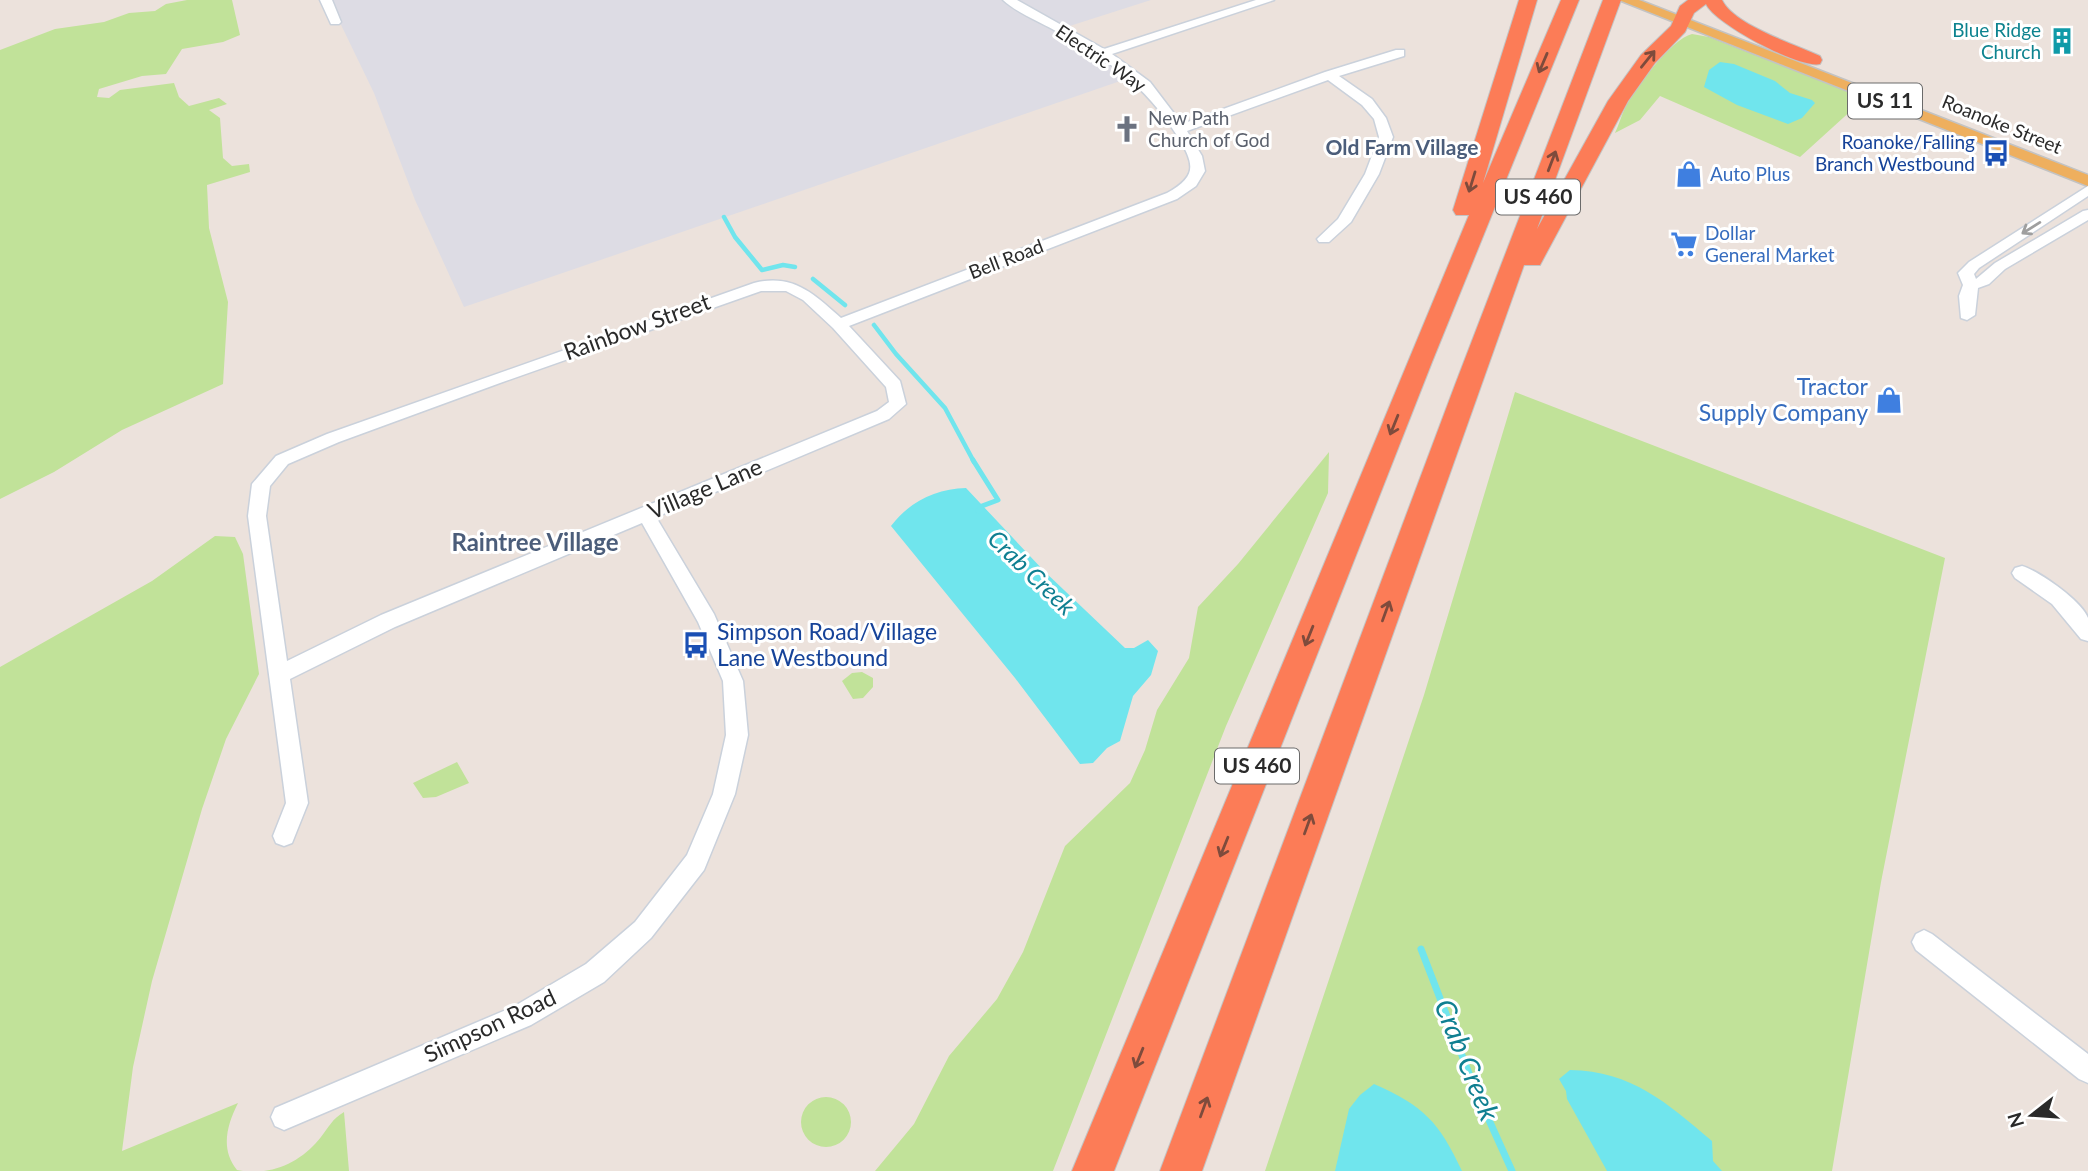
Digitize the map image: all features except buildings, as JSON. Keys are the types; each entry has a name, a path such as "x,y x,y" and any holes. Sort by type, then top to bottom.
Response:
{"highway":[{"path":"1419,362 1528,0"},
{"name":"US 460","path":"1093,1171 1419,362 1570,0"},
{"path":"1713,0 1719,13 1734,23 1813,60"},
{"name":"US 460","path":"1181,1171 1468,385 1616,3"},
{"path":"1468,385 1555,215 1618,101 1648,58 1690,10"}],"main road":[{"name":"Roanoke Street","path":"1661,0 2088,168"},
{"name":"Roanoke Street","path":"1616,3 1690,10 2088,181"}],"street":[{"path":"326,0 335,22"},
{"name":"Electric Way","path":"1009,0 1100,54 1146,86 1196,156 1198,174 1193,185 1172,196"},
{"path":"1100,54 1268,0"},
{"path":"1179,129 1329,75 1400,53"},
{"path":"1324,239 1344,222 1372,174 1386,137 1380,118 1367,102 1329,75"},
{"path":"1967,315 1967,296 1971,285 1966,273 1974,265 2088,190"},
{"name":"Bell Road","path":"839,324 1172,196"},
{"path":"1971,285 1984,281 2000,266 2088,214"},
{"name":"Rainbow Street","path":"280,674 257,516 261,484 282,460 333,438 705,303 759,286 789,286 808,297 839,324 894,385 898,404"},
{"name":"Village Lane","path":"280,674 388,621 883,415 898,404"},
{"name":"Simpson Road","path":"284,1117 522,1016 595,972 643,930 696,862 724,794 737,735 733,681 707,620 645,513"},
{"path":"2022,573 2052,590 2088,633"},
{"path":"280,674 297,803 284,836"},
{"path":"1924,942 2088,1070"}],"shaded area":[{"path":"329,0 1151,0 1054,31 1129,78 464,307 415,200 374,93"}],"green space":[{"path":"187,0 232,0 240,35 223,42 182,49 166,74 142,76 99,89 97,97 109,98 120,90 174,83 179,97 189,106 219,98 227,104 209,110 220,118 223,158 232,166 249,164 250,172 207,185 209,228 228,302 223,384 122,430 54,472 0,499 0,50 55,29 104,22 129,13 155,11 166,4"},
{"path":"1692,34 1709,37 1865,98 1800,157 1660,96 1640,120 1615,133 1625,108 1645,78 1674,45"},
{"path":"1515,392 1945,558 1881,882 1832,1171 1265,1171 1424,695"},
{"path":"1329,452 1328,493 1226,726 1053,1171 875,1171 914,1124 949,1056 997,999 1023,952 1065,846 1130,783 1145,750 1157,710 1189,658 1198,607 1238,564"},
{"path":"215,536 235,537 243,554 259,674 226,739 202,809 152,981 133,1067 122,1151 238,1103 228,1128 227,1145 232,1162 237,1170 243,1171 0,1171 0,667 152,581"},
{"path":"862,672 873,678 873,687 863,698 853,699 842,681 852,673"},
{"path":"457,762 469,783 436,797 423,798 413,783"},
{"path":"826,1097 844,1104 851,1122 844,1140 826,1147 808,1140 801,1122 808,1104"},
{"path":"344,1112 349,1171 264,1171 281,1167 303,1155"}],"water":[{"path":"1720,62 1734,64 1775,81 1790,93 1815,103 1802,118 1788,124 1737,105 1704,87 1709,70"},
{"path":"966,488 1044,571 1125,648 1134,648 1148,640 1158,651 1151,675 1133,696 1120,741 1107,748 1093,763 1080,764 1015,678 891,526 898,517 924,498 944,491"},
{"path":"1570,1070 1612,1076 1664,1102 1712,1141 1713,1161 1722,1171 1607,1171 1567,1099 1559,1079"},
{"path":"1374,1084 1406,1100 1428,1117 1446,1140 1462,1171 1335,1171 1349,1109 1360,1095"}],"waterway":[{"name":"Crab Creek","path":"724,217 735,237 762,270 783,265 795,267"},
{"name":"Crab Creek","path":"813,279 845,305"},
{"name":"Crab Creek","path":"874,325 896,354 945,408 974,462"},
{"name":"Crab Creek","path":"973,460 998,500 982,506 978,511"},
{"name":"Crab Creek","path":"1421,949 1475,1089 1512,1171"}],"place":[{"name":"Blue Ridge Church","path":"2062,41"},
{"name":"New Path Church of God","path":"1127,129"},
{"name":"Roanoke/Falling Branch Westbound","path":"1996,153"},
{"name":"Auto Plus","path":"1689,174"},
{"name":"Dollar General Market","path":"1684,244"},
{"name":"Tractor Supply Company","path":"1889,400"},
{"name":"Simpson Road/Village Lane Westbound","path":"696,645"}],"district":[{"name":"Old Farm Village","path":"1402,148"},
{"name":"Raintree Village","path":"535,543"}]}
